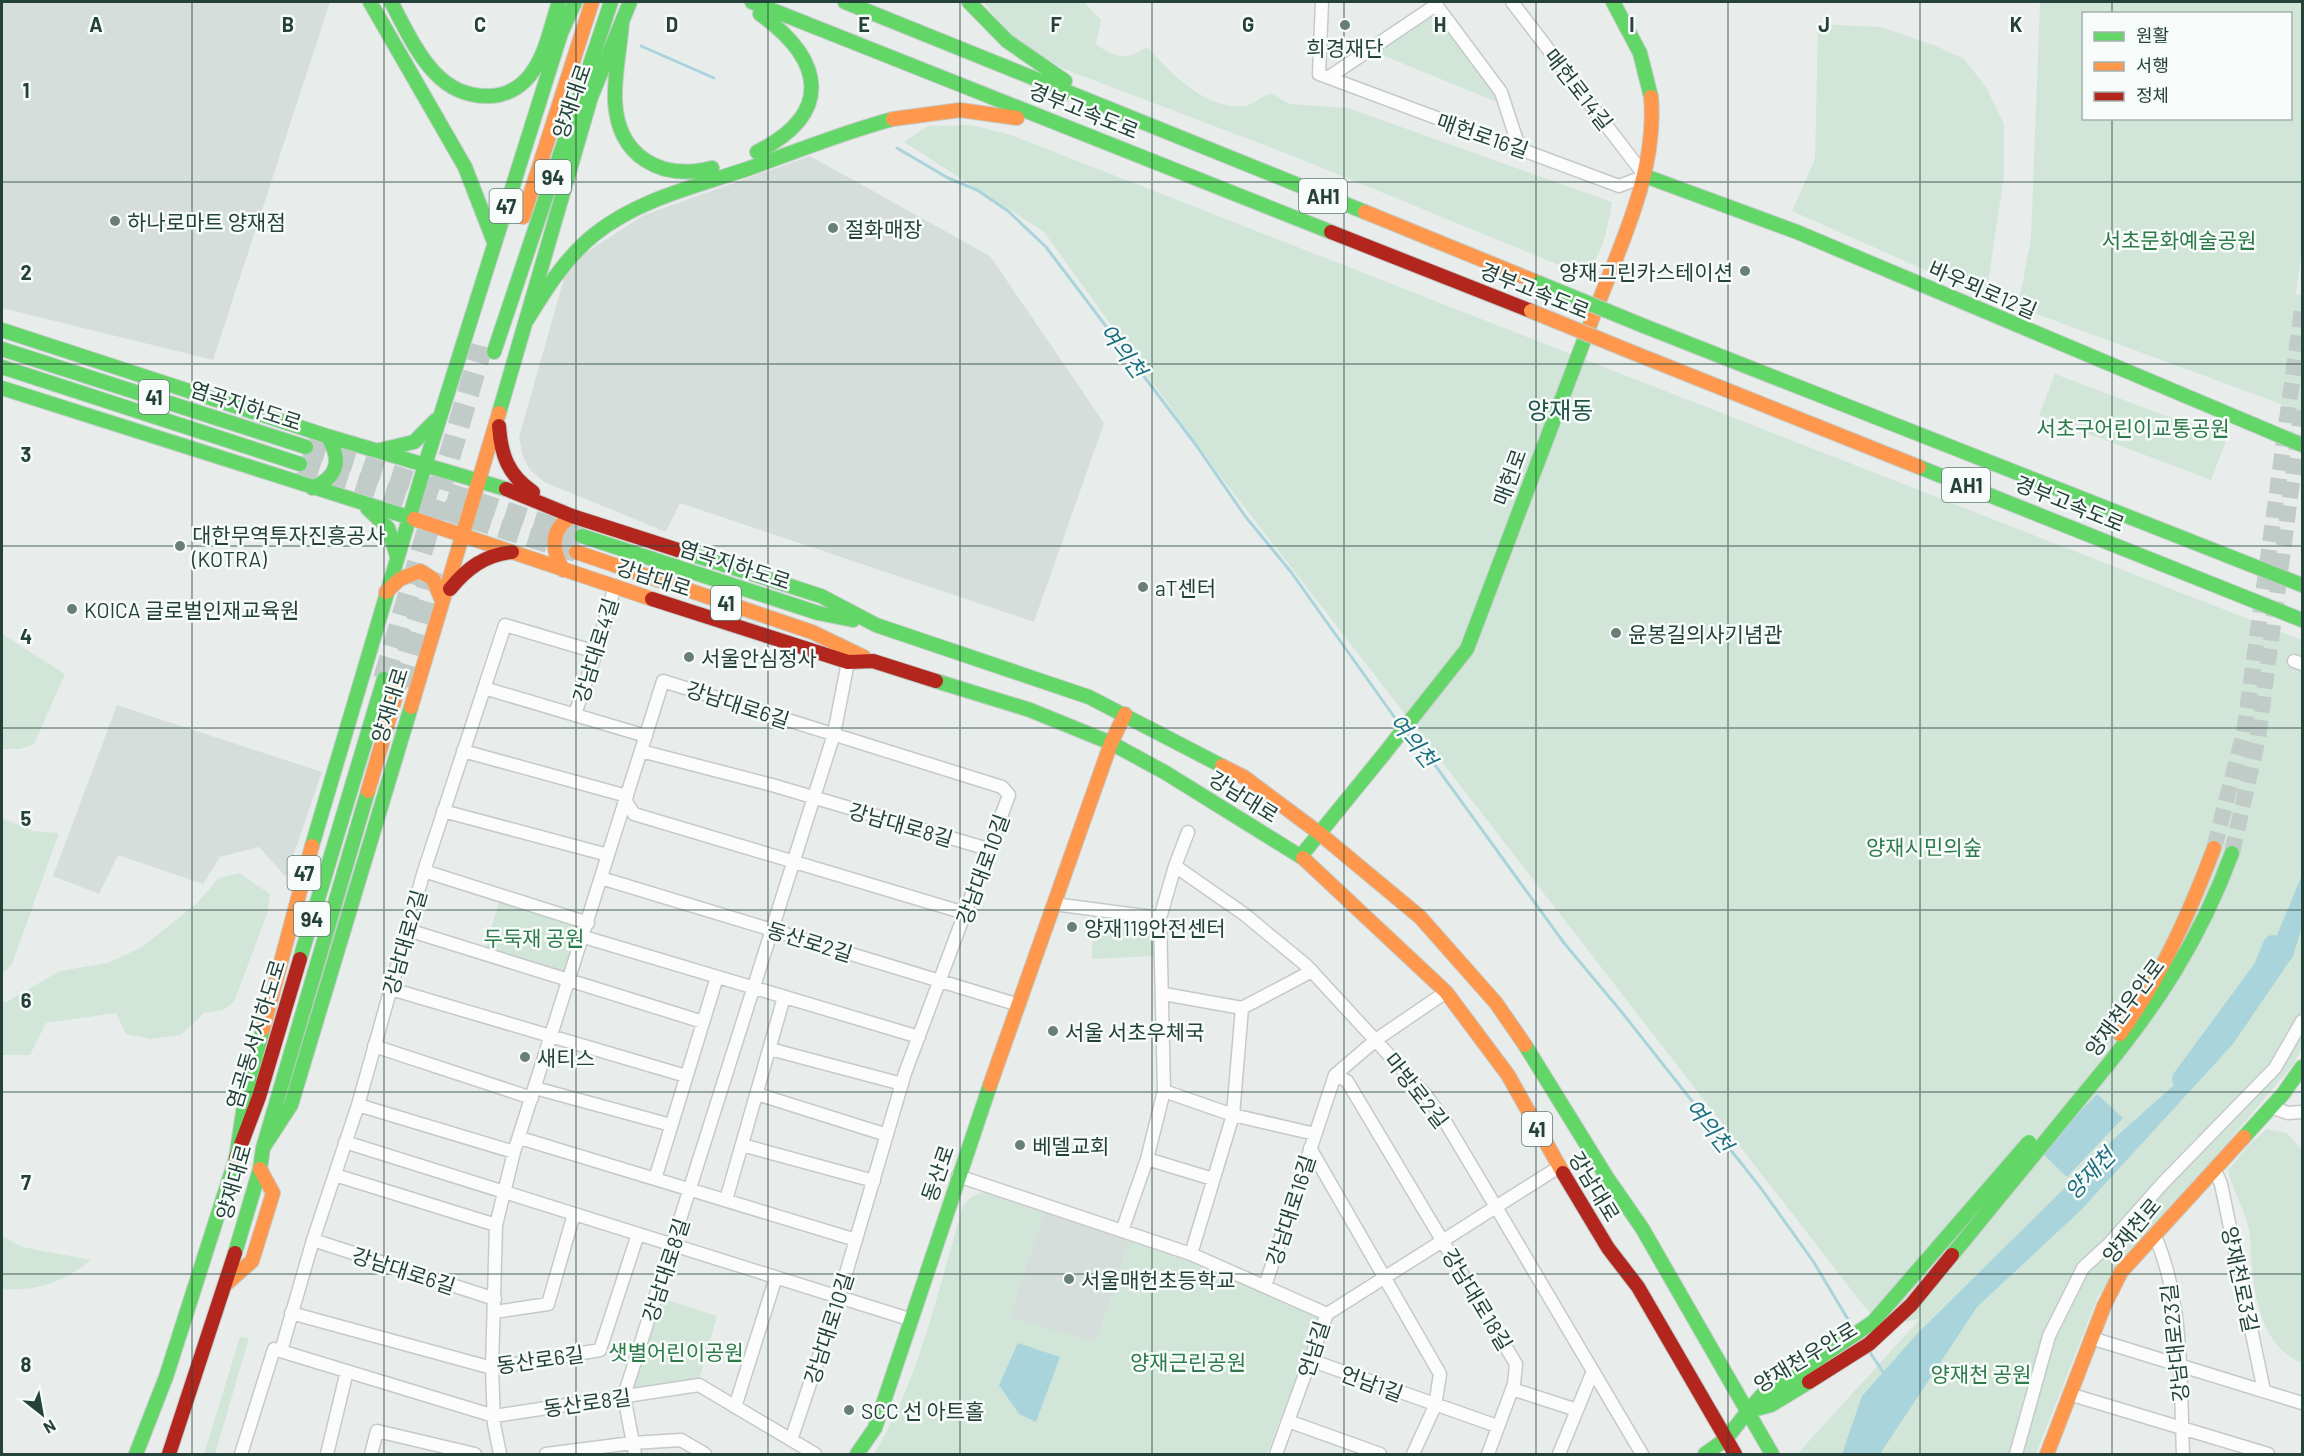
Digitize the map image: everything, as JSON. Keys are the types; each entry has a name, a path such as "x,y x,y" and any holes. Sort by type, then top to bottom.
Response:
{"main road":[{"path":"370,2 465,167 494,242"},
{"path":"392,2 435,76 454,90 480,98 507,93 528,78 537,66 559,2"},
{"path":"561,33 566,2"},
{"name":"양재대로","path":"136,1455 166,1377 236,1158 246,1093 315,834 397,555 561,33 575,2"},
{"name":"양재대로","path":"517,235 592,2"},
{"name":"양재대로","path":"503,279 488,349 611,2"},
{"name":"양재대로","path":"169,1455 184,1417 225,1285 260,1169 263,1148 291,1105 505,394 591,97 630,2"},
{"path":"622,23 616,110 624,133 636,151 657,168 676,174 692,174 779,142 798,127 812,100 809,69 795,44 771,20 738,2"},
{"name":"경부고속도로","path":"752,2 2300,619"},
{"name":"경부고속도로","path":"845,2 1644,326 2302,585"},
{"path":"969,2 1014,47 1107,109"},
{"name":"매헌로","path":"1301,856 1467,650 1645,176 1652,133 1652,97 1643,60 1613,2"},
{"path":"527,320 563,263 586,241 616,219 648,203 869,126 929,112 974,110 1001,114 1102,140"},
{"name":"바우뫼로12길","path":"1645,176 1797,232 2302,445"},
{"path":"2,330 371,450 479,479 572,516"},
{"name":"염곡지하도로","path":"2,349 306,447"},
{"name":"염곡지하도로","path":"2,368 300,464"},
{"name":"강남대로","path":"2,388 163,437 312,488 462,534 562,570 848,662 873,661 1030,710 1111,743 1166,773 1301,856 1339,889 1446,992 1508,1075 1559,1167 1608,1248 1638,1287 1735,1455"},
{"path":"505,394 499,414 499,434 503,458 510,473 524,487 572,516"},
{"path":"371,450 393,449 414,442 425,435 442,413"},
{"path":"312,488 328,481 338,469 338,455 327,436"},
{"path":"354,501 385,523 393,536 397,555"},
{"path":"562,570 554,552 552,540 559,525 572,516"},
{"name":"강남대로","path":"572,516 821,596 876,625 1030,675 1089,697 1244,777 1319,833 1420,917 1496,1003 1543,1070 1606,1176 1642,1228 1772,1453"},
{"name":"염곡지하도로","path":"582,536 818,613 876,625"},
{"path":"442,601 458,578 475,562 494,554 515,552"},
{"name":"염곡지하도로","path":"576,552 812,632 873,661"},
{"path":"386,592 400,579 420,572 433,579 442,601"},
{"name":"염곡동서지하도로","path":"236,1158 259,1097 384,679"},
{"name":"염곡동서지하도로","path":"263,1148 399,685"},
{"name":"동산로","path":"857,1455 875,1428 909,1319 958,1176 1111,743 1125,714"},
{"name":"양재천우안로","path":"1748,1411 1771,1405 1869,1344 1911,1305 2094,1075 2129,1023 2177,938 2214,848"},
{"name":"양재천우안로","path":"1748,1411 1763,1394 1855,1336 1893,1301 2155,1006 2177,975 2212,905 2232,853"},
{"name":"양재천로","path":"2047,1455 2091,1338 2121,1272 2271,1107 2302,1067"},
{"path":"225,1285 252,1261 273,1192 260,1169"},
{"name":"양재대로","path":"149,1455 166,1377"},
{"path":"1705,1455 1726,1439 1748,1411"},
{"name":"양재대로","path":"177,1455 184,1417"}],"street":[{"path":"1322,2 1324,75"},
{"name":"매헌로14길","path":"1512,2 1645,176"},
{"path":"1324,75 1435,4 1501,92 1519,147"},
{"name":"매헌로16길","path":"1324,75 1345,86 1519,147 1619,186 1645,176"},
{"name":"강남대로4길","path":"575,714 615,586"},
{"name":"강남대로2길","path":"241,1455 291,1313 358,1106 424,871 505,625 596,652"},
{"name":"강남대로8길","path":"633,1449 624,1396 834,734 848,662"},
{"name":"강남대로6길","path":"500,1455 494,1416 492,1368 496,1225 514,1152 584,938 663,681 834,734"},
{"path":"484,688 646,736"},
{"name":"강남대로10길","path":"791,1440 839,1297 902,1084 1009,795 1002,787 834,734"},
{"path":"463,751 626,798 634,814 965,913"},
{"name":"강남대로8길","path":"641,751 988,849"},
{"path":"443,811 608,855"},
{"path":"1122,1231 1147,1159 1164,1091 1161,918 1175,866 1188,832"},
{"name":"마방로2길","path":"1175,866 1244,914 1312,971 1377,1040 1443,1118 1642,1455"},
{"path":"424,871 588,923"},
{"name":"동산로2길","path":"601,878 1019,1005"},
{"path":"1054,904 1161,918"},
{"path":"408,930 703,1022"},
{"path":"584,938 918,1037"},
{"path":"1164,994 1242,1008 1312,971"},
{"path":"655,1179 717,977"},
{"path":"391,989 686,1076"},
{"path":"1335,1075 1377,1040 1446,992"},
{"path":"726,1200 784,998"},
{"path":"1191,1254 1233,1115 1242,1008"},
{"path":"2016,1455 2049,1336 2083,1268 2109,1244 2162,1184 2275,1068 2302,1021"},
{"path":"374,1046 534,1093 671,1125"},
{"path":"770,1049 902,1084"},
{"name":"강남대로18길","path":"1335,1075 1347,1081 1516,1364 1512,1389 1488,1455"},
{"name":"강남대로16길","path":"1265,1286 1335,1075"},
{"name":"강남대로16길","path":"1164,1091 1233,1115 1315,1134"},
{"path":"757,1094 887,1135"},
{"path":"358,1106 514,1152"},
{"path":"2271,1107 2288,1113 2302,1112"},
{"name":"강남대로8길","path":"520,1138 856,1240"},
{"path":"345,1142 909,1319"},
{"path":"742,1145 873,1181"},
{"path":"1310,1148 1440,1374 1435,1406 1413,1455"},
{"path":"1147,1159 1213,1179"},
{"name":"강남대로18길","path":"1327,1314 1559,1167"},
{"name":"양재천로3길","path":"2214,1168 2221,1184 2264,1391"},
{"path":"335,1175 496,1225"},
{"name":"언남길","path":"958,1176 1191,1254 1327,1314 1276,1455"},
{"path":"495,1305 549,1304 574,1214"},
{"name":"동산로6길","path":"291,1313 492,1368 600,1350 638,1234"},
{"name":"강남대로23길","path":"2154,1234 2163,1255 2173,1300 2183,1455"},
{"name":"강남대로6길","path":"313,1240 495,1305"},
{"path":"735,1407 776,1277"},
{"path":"2091,1338 2302,1403"},
{"name":"동산로8길","path":"277,1350 494,1416 699,1385 815,1455"},
{"name":"언남1길","path":"1310,1360 1497,1426"},
{"path":"327,1455 346,1371"},
{"path":"1559,1455 1593,1371"},
{"path":"1512,1389 1577,1410"},
{"path":"2069,1394 2181,1426 2268,1455"},
{"path":"1288,1421 1380,1455"},
{"path":"371,1455 377,1431 475,1455"},
{"path":"546,1455 633,1449 681,1440 705,1455"}],"shaded area":[{"name":"하나로마트 양재점","path":"2,2 330,2 213,360 2,308"},
{"path":"810,156 990,256 1104,423 1034,622 680,503 666,532 544,482 530,470 523,457 519,437 568,264 644,215"},
{"path":"117,705 322,772 286,877 259,847 220,857 203,884 118,855 99,894 53,876"},
{"name":"서울매헌초등학교","path":"1044,1210 1129,1241 1096,1344 1009,1317"}],"green space":[{"path":"983,2 1084,2 1101,20 1096,44 1109,53 1121,56 1133,54 1147,47 1190,88 1216,102 1231,106 1245,106 1270,93 1290,104 1348,108 1612,202 1600,250 1583,275 1298,158 1064,69 1016,41"},
{"name":"서초문화예술공원","path":"2040,2 2302,2 2302,249 2296,294 2302,295 2302,412 2018,307 2031,238"},
{"path":"1433,10 1497,93 1502,104 1372,51"},
{"path":"1818,24 1881,27 1936,46 1964,59 1986,87 2004,124 2004,175 1986,297 1792,211 1815,159"},
{"name":"양재시민의숲","path":"972,125 1011,135 2302,640 2302,1047 2294,1064 2098,1296 2036,1454 1801,1454 1799,1452 1921,1318 1902,1323 1889,1323 1877,1318 1863,1305 1218,473 1044,232 904,142 928,126"},
{"name":"서초구어린이교통공원","path":"2055,374 2227,439 2211,480 2039,415"},
{"path":"2,634 65,674 34,744 20,749 2,749"},
{"path":"2,818 33,831 59,833 12,964 2,974"},
{"path":"239,873 270,894 267,914 234,1002 223,1010 204,1013 181,1035 150,1039 126,1034 116,1013 46,1023 30,1055 2,1055 2,1001 6,1002 60,971 108,963 142,947 196,904 219,878"},
{"name":"두둑재 공원","path":"500,900 584,926 568,974 485,948"},
{"path":"1093,913 1155,921 1155,956 1092,959"},
{"path":"2267,1129 2287,1133 2302,1150 2302,1363 2288,1356 2278,1345 2263,1320 2252,1273 2248,1226 2228,1170 2250,1144"},
{"name":"양재근린공원","path":"984,1192 1044,1210 1010,1317 1096,1343 1129,1241 1181,1255 1320,1316 1267,1454 874,1454 904,1395 916,1364 964,1204 971,1197"},
{"path":"2,1236 22,1247 91,1260 70,1275 49,1284 27,1289 2,1289"},
{"name":"샛별어린이공원","path":"661,1298 717,1316 699,1380 633,1389"},
{"path":"240,1337 249,1338 215,1454 204,1454"}],"water":[{"path":"2302,875 2302,927 2293,956 2233,1044 2081,1210 1977,1307 1880,1454 1842,1454 1862,1396 1917,1334 2118,1135 2191,1070 2263,969"},
{"path":"2097,1094 2123,1118 2067,1177 2041,1152"},
{"path":"1018,1343 1060,1357 1036,1422 1019,1414 999,1385"}],"waterway":[{"name":"여의천","path":"641,46 714,78"},
{"name":"여의천","path":"897,148 948,178 977,190 1008,211 1046,247 1196,445 1245,516 1291,572 1400,725"},
{"name":"여의천","path":"1406,732 1427,754 1564,943 1760,1187 1813,1261 1855,1331"},
{"name":"양재천","path":"2182,1079 2263,969 2273,945"},
{"name":"여의천","path":"1869,1351 1885,1375"}],"tunnel":[{"path":"2214,848 2244,733 2302,310"},
{"path":"384,679 482,346"},
{"path":"2232,853 2258,738 2302,407"},
{"path":"306,447 582,536"},
{"path":"300,464 576,552"},
{"path":"399,685 432,571"}],"traffic: fast":[{"path":"370,2 465,167 494,242"},
{"path":"391,2 418,51 441,79 472,95 491,96 510,91 521,85 529,76 542,55 559,2"},
{"path":"312,846 425,465 561,33 575,2"},
{"path":"494,352 611,2"},
{"path":"499,413 591,97 630,2"},
{"path":"752,2 1331,232"},
{"path":"845,2 1365,212"},
{"path":"969,2 1007,41 1065,81"},
{"path":"1613,2 1640,53 1651,97"},
{"path":"757,152 782,137 799,120 809,103 811,86 807,68 797,49 760,14"},
{"path":"622,23 615,101 624,137 634,150 646,160 660,167 676,171 712,168"},
{"path":"527,320 549,285 575,253 595,234 630,211 669,195 893,119"},
{"path":"1645,176 1797,232 2302,445"},
{"path":"1539,283 1644,326"},
{"path":"1421,707 1467,649 1591,322"},
{"path":"1644,326 2302,585"},
{"path":"2,330 327,436 506,489"},
{"path":"2,349 306,447"},
{"path":"2,367 300,464"},
{"path":"2,388 414,519"},
{"path":"380,450 414,442 436,420"},
{"path":"312,488 321,484 333,473 335,452 327,436"},
{"path":"1919,467 2302,620"},
{"path":"367,508 388,528 397,556"},
{"path":"582,536 818,613 853,620"},
{"path":"678,550 821,596 876,625 1089,697 1222,766"},
{"path":"300,959 384,679"},
{"path":"936,681 1030,710 1111,743 1166,773 1303,858"},
{"path":"235,1253 260,1169 263,1148 291,1105 411,707"},
{"path":"1384,754 1421,707"},
{"path":"1301,856 1384,754"},
{"path":"263,1148 368,791"},
{"path":"2097,1078 2175,972 2206,915 2232,853"},
{"path":"136,1454 166,1377 236,1158 246,1093 263,1029"},
{"path":"1525,1045 1606,1176 1642,1228 1772,1454"},
{"path":"2244,1137 2283,1094 2302,1067"},
{"path":"1952,1255 2097,1078"},
{"path":"857,1454 875,1428 990,1085"},
{"path":"1802,1370 1873,1322 2029,1142"},
{"path":"1802,1370 1763,1394 1748,1411 1771,1405 1809,1382"},
{"path":"1705,1454 1726,1439 1748,1411"}],"traffic: slow":[{"path":"523,217 592,2"},
{"path":"1591,322 1642,183 1651,126 1651,97"},
{"path":"893,119 960,110 1017,118"},
{"path":"1365,212 1539,283"},
{"path":"1531,311 1634,353"},
{"path":"1634,353 1919,467"},
{"path":"411,707 499,413"},
{"path":"563,570 556,555 556,533 572,516"},
{"path":"414,519 652,599"},
{"path":"576,552 812,632 864,657"},
{"path":"386,592 400,579 420,571 433,579 442,601"},
{"path":"368,791 399,685"},
{"path":"990,1085 1111,743 1125,714"},
{"path":"1222,766 1244,777 1319,833 1420,917 1496,1003 1525,1045"},
{"path":"263,1029 312,846"},
{"path":"2120,1034 2161,968 2195,897 2214,848"},
{"path":"1303,858 1446,992 1508,1075 1563,1173"},
{"path":"2047,1454 2104,1306 2121,1272 2244,1137"},
{"path":"225,1285 252,1261 273,1193 260,1169"}],"traffic: jam":[{"path":"1331,232 1531,311"},
{"path":"499,426 507,464 517,479 533,492"},
{"path":"506,489 572,516 678,550"},
{"path":"450,589 463,575 485,559 512,552"},
{"path":"652,599 848,662 873,661 936,681"},
{"path":"236,1158 259,1097 300,959"},
{"path":"1563,1173 1608,1248 1638,1287 1735,1454"},
{"path":"169,1454 235,1253"},
{"path":"1809,1382 1869,1344 1911,1305 1952,1255"}],"place":[{"name":"희경재단","path":"1345,25"},
{"name":"하나로마트 양재점","path":"115,221"},
{"name":"절화매장","path":"833,228"},
{"name":"양재그린카스테이션","path":"1745,271"},
{"name":"대한무역투자진흥공사 (KOTRA)","path":"180,546"},
{"name":"aT센터","path":"1143,587"},
{"name":"KOICA 글로벌인재교육원","path":"72,609"},
{"name":"윤봉길의사기념관","path":"1616,633"},
{"name":"서울안심정사","path":"689,657"},
{"name":"양재119안전센터","path":"1072,927"},
{"name":"서울 서초우체국","path":"1053,1031"},
{"name":"새티스","path":"525,1057"},
{"name":"베델교회","path":"1020,1145"},
{"name":"서울매헌초등학교","path":"1069,1279"},
{"name":"SCC 선 아트홀","path":"849,1410"}],"district":[{"name":"양재동","path":"1560,409"}],"park label":[{"name":"양재천 공원","path":"1981,1373"}]}
